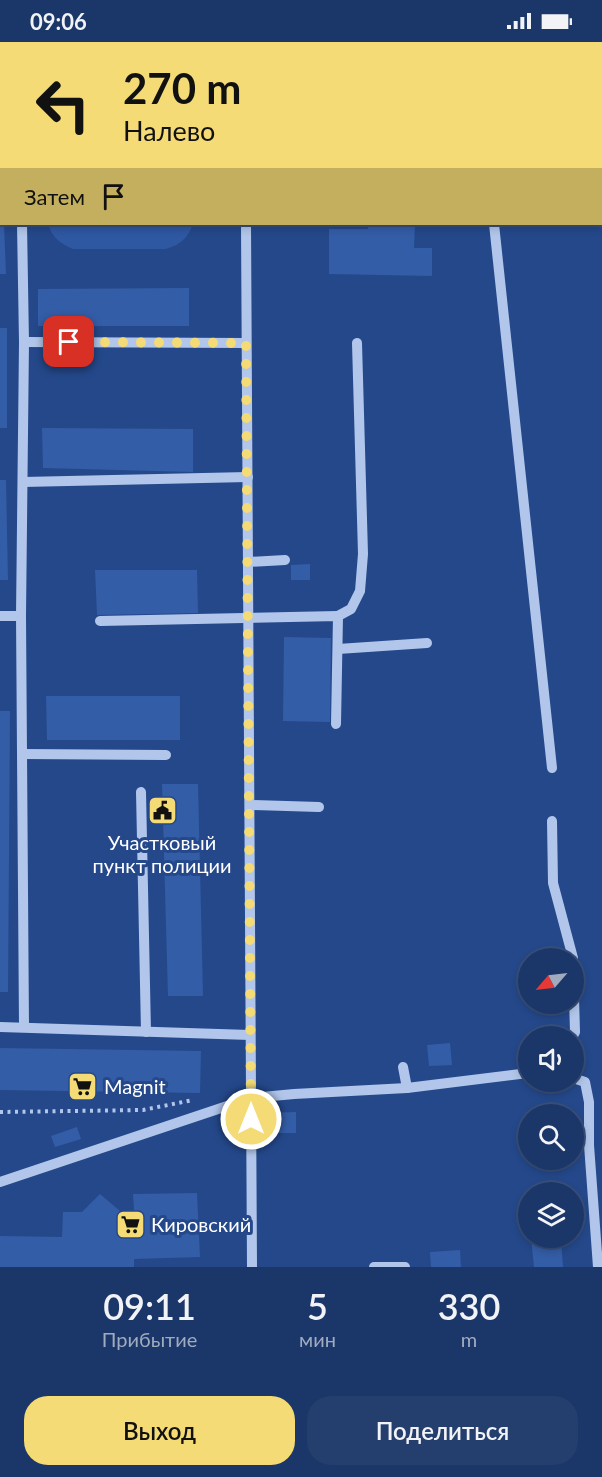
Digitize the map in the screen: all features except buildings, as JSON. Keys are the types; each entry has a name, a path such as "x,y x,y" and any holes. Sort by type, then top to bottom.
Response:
{"street":[{"path":"22,225 24,342 21,616 24,1028"},
{"path":"246,225 252,1267"},
{"path":"494,225 552,768"},
{"path":"24,342 246,343"},
{"path":"100,621 338,616 351,609 360,591 363,554 357,343"},
{"path":"23,482 248,477"},
{"path":"248,562 285,560"},
{"path":"0,616 21,616"},
{"path":"336,724 338,616"},
{"path":"338,649 427,643"},
{"path":"22,754 166,755"},
{"path":"141,792 146,1032"},
{"path":"250,805 319,807"},
{"path":"552,820 553,883 570,948"},
{"path":"0,1027 250,1035"},
{"path":"404,1067 407,1088"},
{"path":"0,1182 251,1098 407,1088 518,1074"},
{"path":"584,1082 589,1102 589,1145 598,1267"},
{"path":"374,1267 405,1267"}],"path":[{"path":"0,1112 143,1110 202,1098"}],"shaded area":[{"path":"48,225 193,225 183,240 166,249 73,249 57,240"}],"place":[{"name":"Участковый пункт полиции","path":"162,811"},
{"name":"Magnit","path":"83,1086"},
{"name":"Кировский","path":"130,1224"}],"route":[{"path":"69,342 246,343 251,1119"}]}
